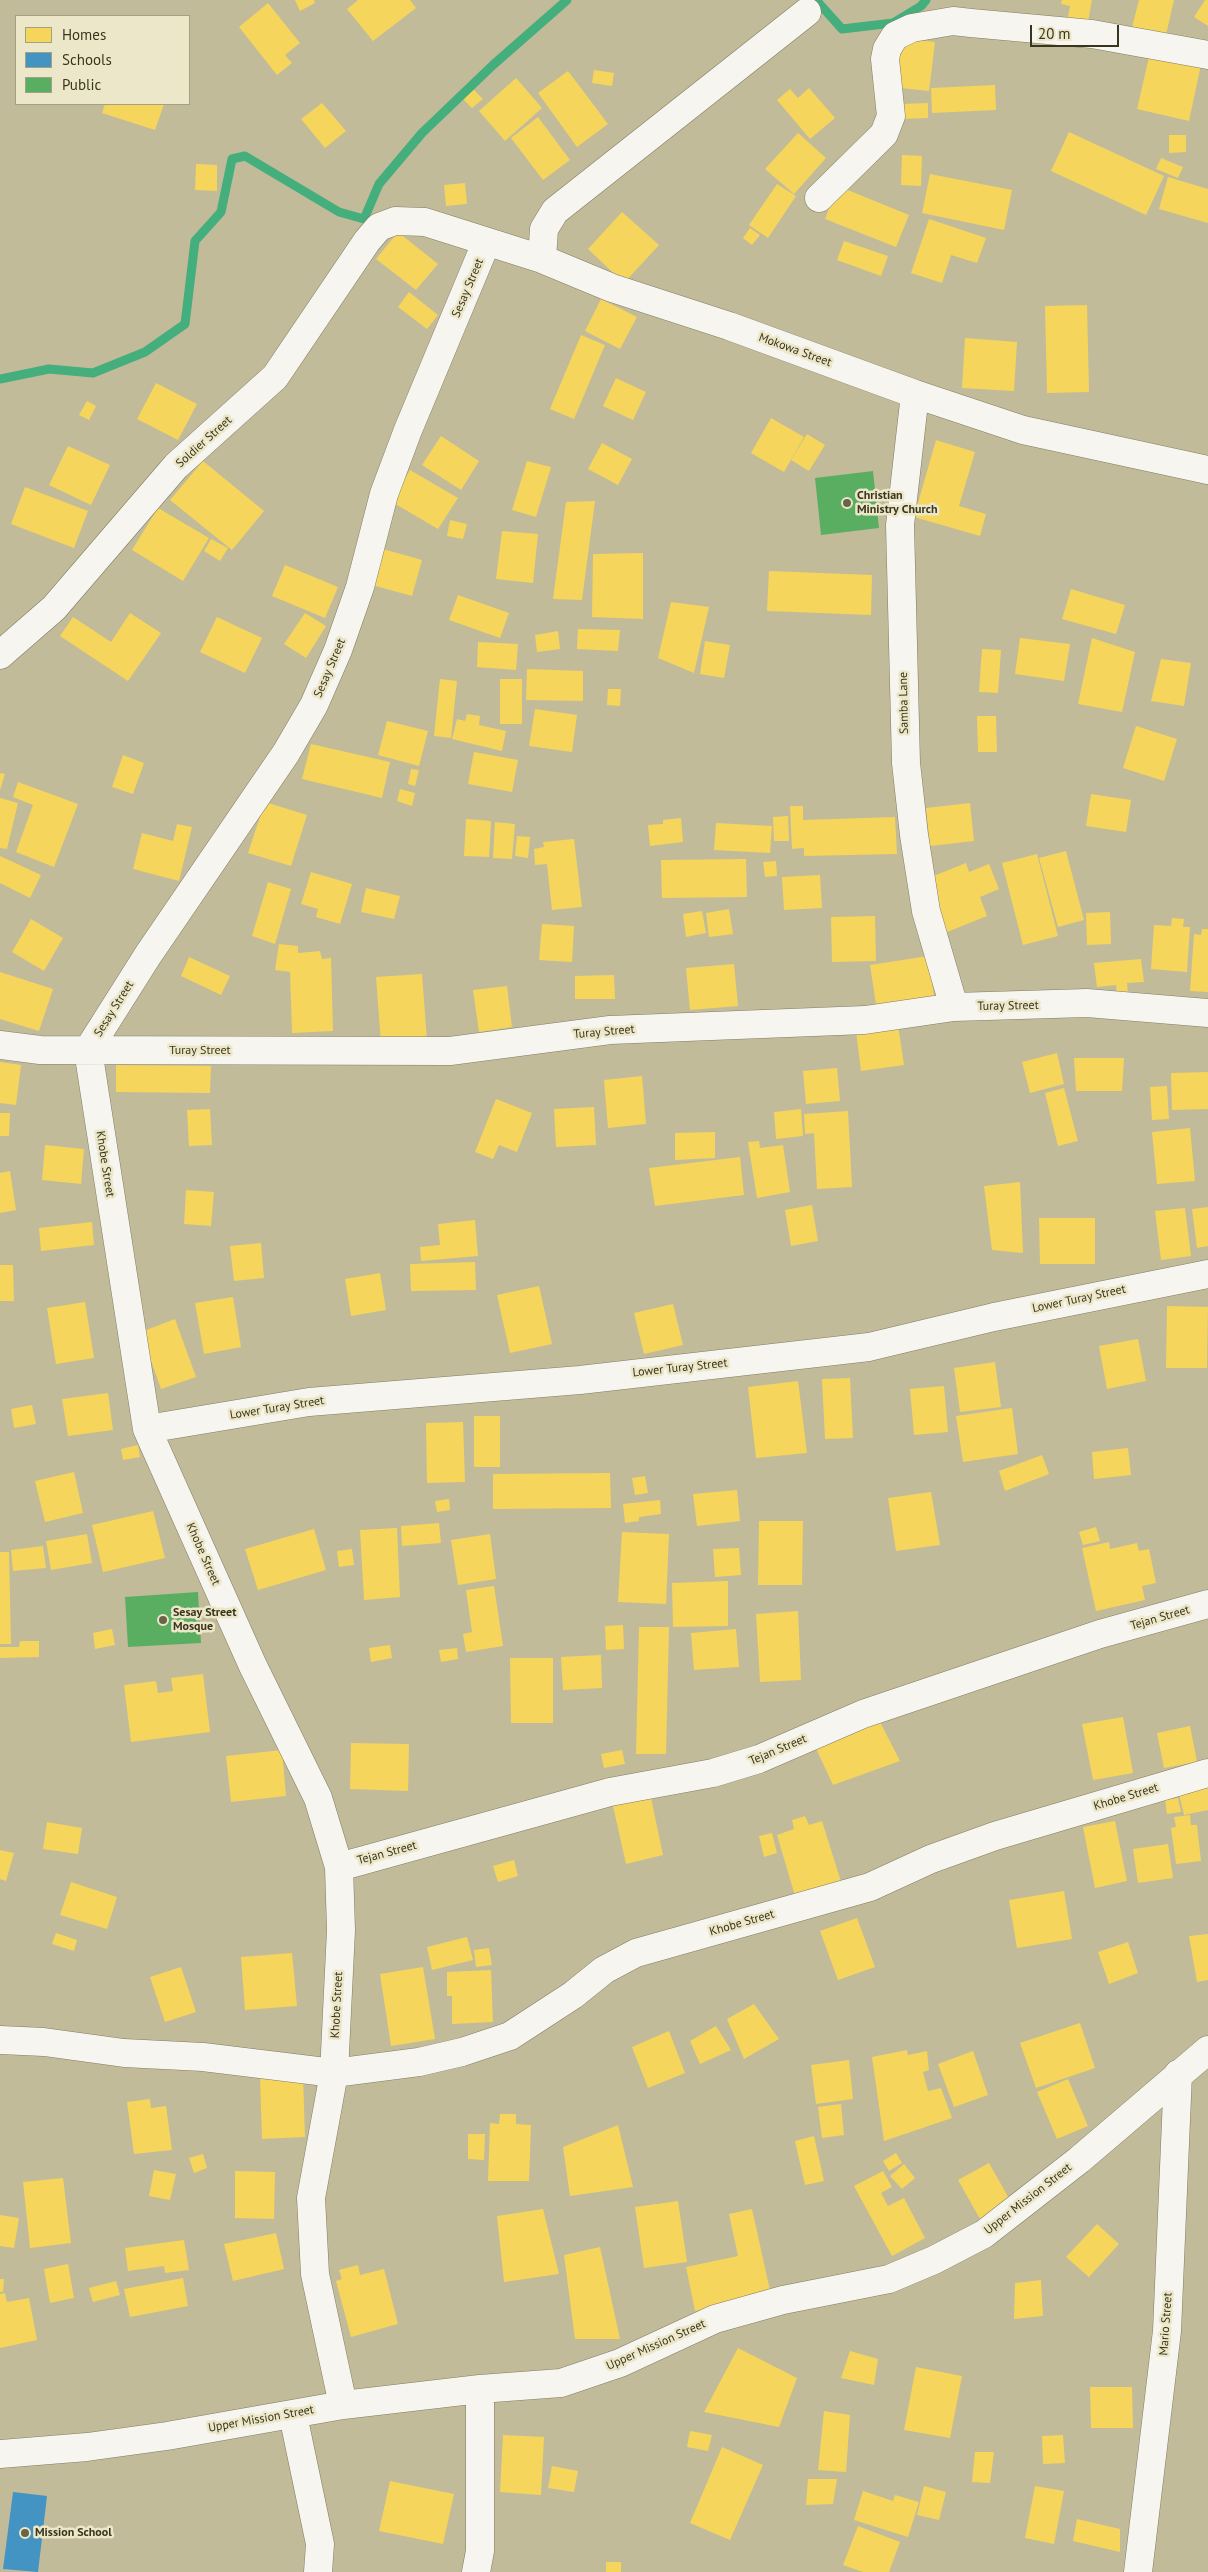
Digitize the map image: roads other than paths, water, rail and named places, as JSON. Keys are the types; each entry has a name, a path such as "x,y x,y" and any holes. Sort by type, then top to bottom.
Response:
{"street":[{"path":"819,198 884,134 890,116 885,59 887,49 896,36 912,28 976,11 1208,55"},
{"path":"542,259 544,229 555,212 807,12"},
{"name":"Mokowa Street","path":"395,221 425,222 486,243 542,259 612,288 729,326 915,394 1023,430 1204,470"},
{"name":"Soldier Street","path":"0,655 54,608 176,466 275,377 367,241 379,227 395,221"},
{"name":"Sesay Street","path":"88,1050 148,955 286,753 314,705 338,650 360,587 387,485 486,243"},
{"name":"Samba Lane","path":"915,394 900,525 906,763 914,836 926,911 954,1007"},
{"name":"Turay Street","path":"0,1045 40,1050 450,1051 610,1030 865,1020 954,1007 1087,1003 1208,1013"},
{"name":"Khobe Street","path":"88,1050 147,1429 254,1666 318,1798 339,1866 341,1930 334,2073 419,2062 462,2052 502,2038 574,1995 604,1970 636,1953 870,1887 931,1859 995,1836 1208,1773"},
{"name":"Lower Turay Street","path":"147,1429 309,1402 580,1380 868,1347 1004,1315 1208,1274"},
{"name":"Tejan Street","path":"339,1866 610,1792 713,1773 759,1760 863,1714 1100,1634 1208,1604"},
{"path":"0,2040 44,2042 124,2054 202,2057 334,2073 311,2198 315,2274 343,2405"},
{"name":"Upper Mission Street","path":"0,2454 86,2447 293,2415 343,2405 480,2389 561,2383 620,2363 715,2319 783,2300 889,2279 934,2260 984,2234 1079,2160 1208,2050"},
{"name":"Mario Street","path":"1138,2572 1167,2331 1178,2074"},
{"path":"476,2572 480,2551 480,2389"},
{"path":"293,2415 320,2544 318,2572"}],"waterway":[{"path":"0,379 49,369 93,373 145,352 185,324 195,241 221,212 232,159 245,156 339,212 364,219 379,184 422,133 493,65 567,0"},
{"path":"816,0 842,29 893,23 921,6 926,0"}],"place":[{"name":"Christian Ministry Church","path":"847,503"},
{"name":"Sesay Street Mosque","path":"163,1620"},
{"name":"Mission School","path":"25,2533"}]}
